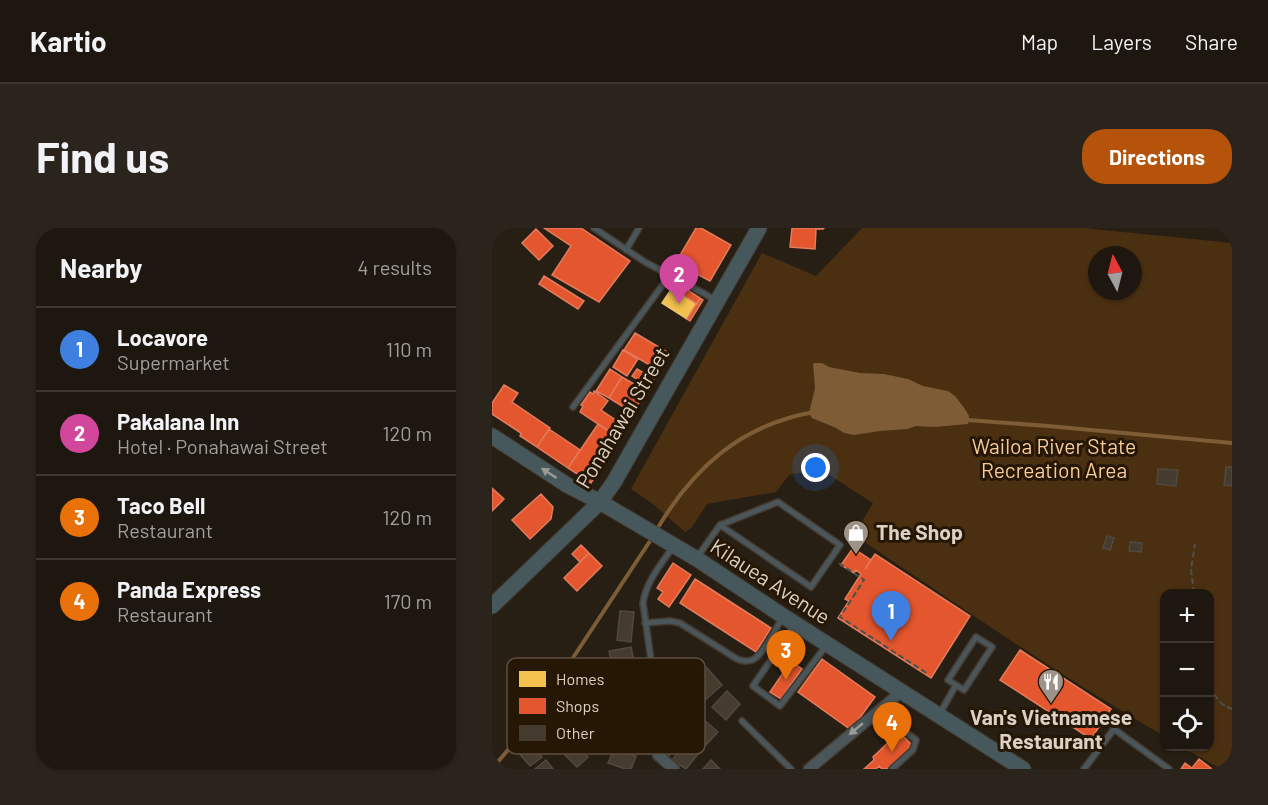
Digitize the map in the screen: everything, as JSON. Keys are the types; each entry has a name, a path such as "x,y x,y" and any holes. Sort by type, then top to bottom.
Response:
{"street":[{"name":"Ponahawai Street","path":"492,606 600,502 614,482 759,228"},
{"name":"Kilauea Avenue","path":"492,436 567,485 697,559 827,645 1023,769"},
{"path":"809,769 900,691"},
{"path":"658,754 674,769"}],"lane":[{"path":"594,228 626,250 717,302"},
{"path":"626,250 639,228"},
{"path":"573,407 670,275"},
{"path":"697,559 720,525 778,502 840,545 811,587 720,525"},
{"path":"651,658 645,623 644,595 670,544"},
{"path":"645,623 670,621 680,623 737,659 747,661 760,655 789,620"},
{"path":"789,620 753,686 780,706 827,645"},
{"path":"975,637 992,647 964,690 956,685 948,680 975,637"},
{"path":"939,716 956,685"},
{"path":"742,721 791,769"},
{"path":"892,769 913,750 916,740 898,726"},
{"path":"1084,769 1114,729 1169,769"}],"path":[{"path":"492,236 503,228"},
{"path":"1193,589 1191,568 1195,544"},
{"path":"839,563 864,579 840,617 928,674"},
{"path":"1214,693 1222,705 1232,709"}],"green space":[{"name":"Wailoa River State Recreation Area","path":"862,228 1083,228 1232,243 1232,769 1221,769 1189,751 1214,751 1214,589 1160,589 1160,734 1046,664 854,535 873,503 820,469 789,475 776,492 707,504 692,527 685,532 653,504 631,489 762,253 816,276"}],"shaded area":[{"path":"813,363 822,363 829,367 860,373 884,374 948,391 965,409 969,416 968,424 916,426 854,435 844,433 812,418 809,413 815,388"}],"building: Homes":[{"path":"672,288 697,304 687,319 662,303"}],"building: Shops":[{"path":"544,228 581,228 630,261 599,302 552,275 571,246"},
{"path":"696,228 701,228 731,245 710,281 685,268 688,262 679,257"},
{"path":"792,228 824,228 816,229 815,249 790,247"},
{"path":"536,229 553,246 539,260 522,243"},
{"path":"544,276 584,301 578,309 539,284"},
{"path":"675,282 700,298 697,304 672,288"},
{"path":"700,298 703,300 690,321 687,319"},
{"path":"635,333 669,353 658,370 624,350"},
{"path":"623,350 638,359 627,376 613,367"},
{"path":"610,369 622,377 609,398 596,391"},
{"path":"637,369 654,379 649,387 632,376"},
{"path":"622,377 646,391 633,413 609,398"},
{"path":"504,385 518,393 512,402 550,428 537,447 520,436 521,433 492,414 492,403"},
{"path":"594,391 608,401 601,410 623,425 616,436 580,412 583,406 581,405 590,392 593,394"},
{"path":"598,424 612,433 609,437 617,443 591,483 568,468"},
{"path":"549,429 580,450 568,468 537,447"},
{"path":"492,488 504,499 492,511"},
{"path":"541,494 553,507 551,519 530,539 512,520"},
{"path":"581,545 589,553 580,562 572,554"},
{"path":"853,548 871,560 875,554 970,616 931,678 838,618 849,601 845,599 861,574 856,570 854,573 841,565"},
{"path":"589,553 602,566 577,591 564,578"},
{"path":"673,563 691,575 669,607 658,599 663,592 657,588"},
{"path":"695,579 771,628 756,652 680,603"},
{"path":"1020,650 1111,709 1091,739 1000,680"},
{"path":"822,659 875,697 851,730 798,692"},
{"path":"791,661 802,669 781,699 770,692"},
{"path":"899,732 913,746 889,769 882,769 879,766 876,769 864,769 874,760 873,757"},
{"path":"1199,759 1212,769 1181,769 1185,763 1192,768"}],"building: Other":[{"path":"1226,467 1232,467 1232,486 1224,485"},
{"path":"1158,469 1178,470 1176,486 1157,484"},
{"path":"1107,536 1114,538 1110,550 1103,548"},
{"path":"1130,542 1142,543 1141,552 1129,551"},
{"path":"620,611 634,612 631,642 617,640"},
{"path":"631,647 633,658 610,658 609,651"},
{"path":"705,668 722,685 706,699 705,698"},
{"path":"727,691 740,704 726,720 712,707"},
{"path":"705,721 718,732 705,746"},
{"path":"520,754 540,754 542,757 530,766"},
{"path":"564,754 585,754 588,757 577,767"},
{"path":"612,754 636,756 631,769 608,763"},
{"path":"677,754 698,754 686,769 672,760"},
{"path":"546,760 553,769 535,769"},
{"path":"711,760 720,769 703,769"}],"waterway":[{"path":"656,531 685,488 721,453 763,427 787,418 814,412"},
{"path":"967,420 1232,443"},
{"path":"573,658 652,538"},
{"path":"492,769 507,751"}],"place":[{"name":"Pakalana Inn","path":"679,304"},
{"name":"The Shop","path":"856,556"},
{"name":"Locavore","path":"891,641"},
{"name":"Taco Bell","path":"786,680"},
{"name":"Van's Vietnamese Restaurant","path":"1051,705"},
{"name":"Panda Express","path":"892,752"}]}
